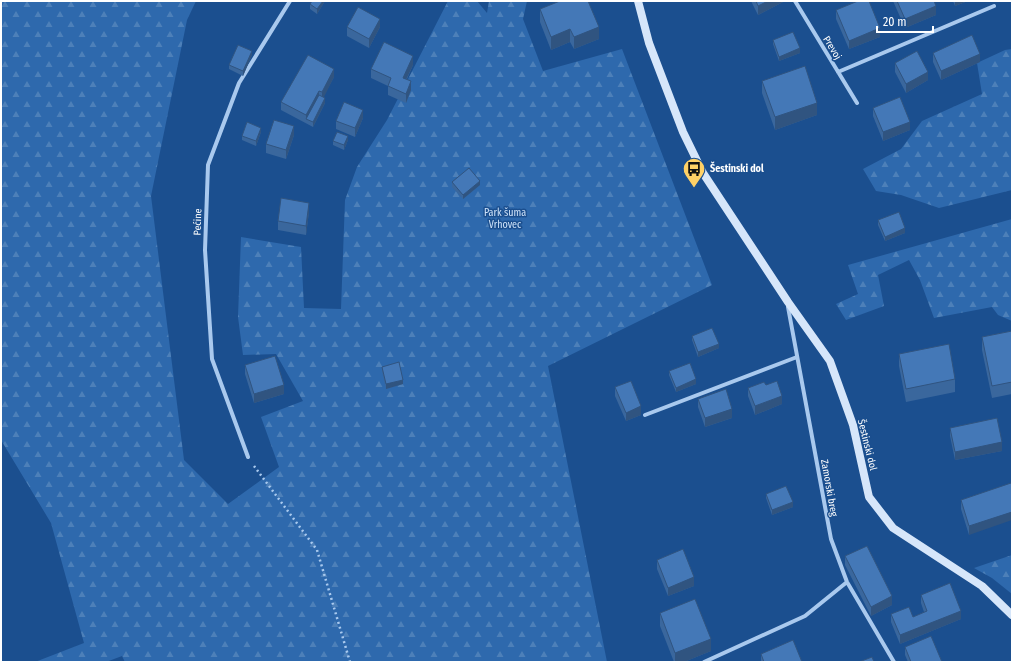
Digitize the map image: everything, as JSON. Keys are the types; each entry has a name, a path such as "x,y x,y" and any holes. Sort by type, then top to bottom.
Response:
{"street":[{"name":"Pećine","path":"248,457 212,359 205,250 208,164 239,83 290,1"},
{"name":"Šestinski dol","path":"638,1 649,43 674,110 703,173 788,302 830,361 853,425 869,497 893,528 982,586 1012,615"},
{"name":"Prevoj","path":"795,1 857,103"},
{"path":"838,72 994,6"},
{"name":"Zamorski breg","path":"788,302 830,539 847,582 894,662"},
{"path":"645,415 797,357"},
{"path":"704,662 805,616 847,582"}],"path":[{"path":"248,457 317,550 350,662"}],"green space":[{"name":"Park šuma Vrhovec","path":"1,1 196,1 187,20 151,196 184,460 228,504 279,467 261,417 303,401 276,354 243,355 238,317 241,237 301,247 304,308 341,309 345,200 357,167 387,120 448,1 477,1 487,13 489,1 527,1 523,19 543,71 622,49 712,285 548,366 607,662 125,662 122,656 106,662 35,662 84,643 51,523 1,440"},
{"path":"1012,49 1012,190 939,208 901,195 876,191 863,169 901,149 922,121 982,94 977,63 1005,50"},
{"path":"1012,219 1012,321 998,315 992,307 934,318 920,280 909,260 878,275 884,306 846,320 836,304 858,294 848,265"},
{"path":"1012,555 1012,594 992,578 974,568"}],"building":[{"path":"312,1 323,1 317,9 310,4"},
{"path":"560,1 588,1 599,27 574,37 570,29 551,37 540,9"},
{"path":"756,1 768,1 758,6"},
{"path":"858,1 869,1 880,28 849,41 836,10"},
{"path":"897,1 934,1 936,6 905,19"},
{"path":"358,7 380,19 369,39 347,27"},
{"path":"793,32 800,48 779,57 773,40"},
{"path":"972,35 980,54 941,71 933,53"},
{"path":"384,42 413,56 403,78 411,81 406,94 388,86 391,78 371,69"},
{"path":"238,45 252,51 243,71 229,65"},
{"path":"917,51 928,72 906,84 895,63"},
{"path":"308,55 334,69 322,92 319,91 306,115 281,102"},
{"path":"805,66 817,103 775,117 762,81"},
{"path":"319,95 325,98 313,122 306,119"},
{"path":"900,97 910,122 883,132 873,108"},
{"path":"344,102 363,110 355,128 336,121"},
{"path":"274,120 294,126 286,150 266,144"},
{"path":"247,122 261,128 256,141 242,136"},
{"path":"337,132 348,136 344,145 333,141"},
{"path":"469,168 480,181 463,195 452,182"},
{"path":"281,198 309,203 306,226 278,221"},
{"path":"899,212 905,228 885,237 878,220"},
{"path":"712,328 719,344 698,352 692,336"},
{"path":"1012,331 1012,382 992,386 982,337"},
{"path":"949,344 955,379 906,389 899,354"},
{"path":"275,356 284,385 254,394 245,365"},
{"path":"399,362 403,380 386,384 382,367"},
{"path":"690,363 696,379 676,388 669,371"},
{"path":"631,381 641,406 626,413 615,387"},
{"path":"777,381 782,396 755,406 748,388 764,382 766,385"},
{"path":"726,389 732,409 705,418 698,399"},
{"path":"997,418 1002,442 955,452 950,428"},
{"path":"1011,483 1012,512 969,526 961,500"},
{"path":"786,486 793,502 772,510 766,494"},
{"path":"867,546 892,596 871,607 845,556"},
{"path":"683,549 694,577 668,588 657,560"},
{"path":"950,583 961,611 900,635 891,614 909,607 913,617 927,611 921,595"},
{"path":"695,599 711,639 675,653 660,613"},
{"path":"931,636 942,662 911,662 905,647"},
{"path":"793,640 802,662 764,662 761,654"},
{"path":"872,657 874,662 859,662"}],"place":[{"name":"Šestinski dol","path":"694,188"}]}
